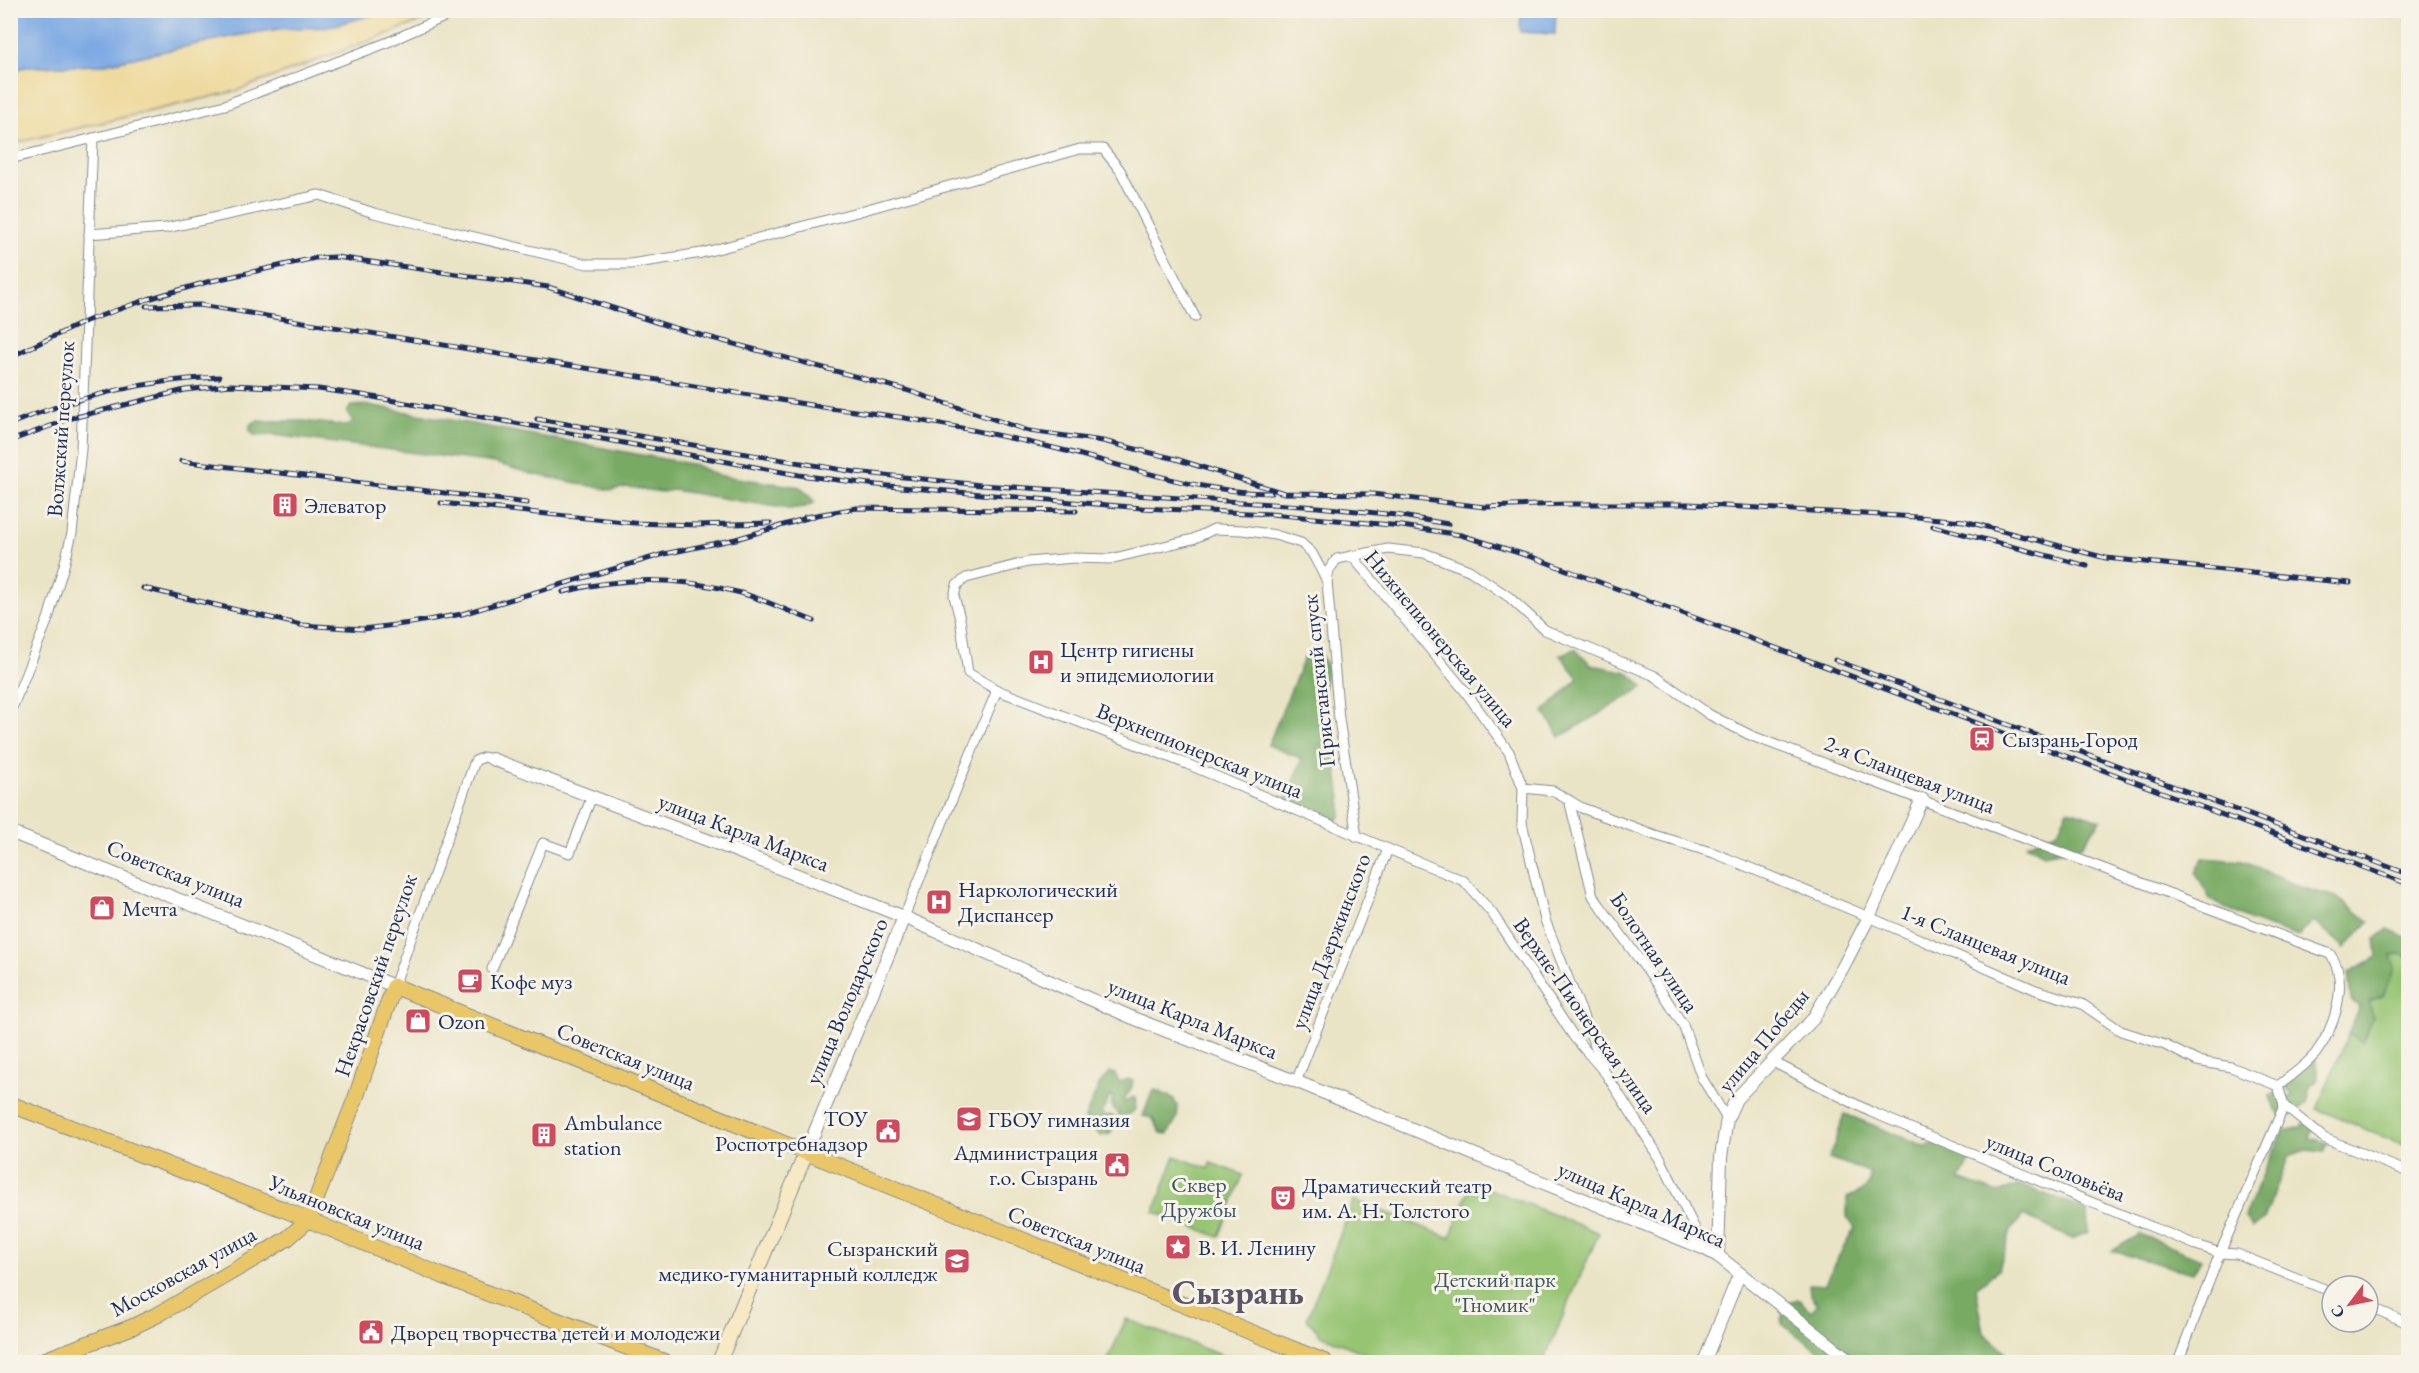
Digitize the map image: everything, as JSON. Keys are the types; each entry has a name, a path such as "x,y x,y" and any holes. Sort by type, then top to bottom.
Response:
{"main road":[{"name":"Советская улица","path":"394,986 1325,1362"},
{"name":"Некрасовский переулок","path":"308,1220 356,1097 394,986"},
{"name":"Ульяновская улица","path":"10,1104 665,1362"},
{"name":"улица Володарского","path":"719,1362 806,1153"},
{"name":"Московская улица","path":"39,1362 132,1327 167,1310 278,1244 308,1220"}],"street":[{"path":"10,159 240,100 386,43 460,10"},
{"name":"Волжский переулок","path":"10,713 48,619 72,533 81,448 93,138"},
{"path":"90,234 166,228 319,195 374,213 586,264 630,264 702,253 1080,149 1103,149 1120,170 1196,317"},
{"name":"Верхнепионерская улица","path":"1327,580 1312,553 1300,543 1264,533 1214,529 1193,539 1110,559 1074,558 1028,562 966,578 957,585 954,596 968,673 997,690 1198,769 1388,849"},
{"name":"2-я Сланцевая улица","path":"1352,556 1388,549 1424,553 1469,570 1509,597 1545,630 1655,676 1710,715 1752,736 2330,954 2337,964 2339,992 2331,1027 2315,1054 2277,1086"},
{"name":"Нижнепионерская улица","path":"1337,559 1352,556 1465,692 1509,752 1523,788"},
{"name":"Пристанский спуск","path":"1337,559 1329,570 1327,580 1339,719 1357,837"},
{"name":"улица Володарского","path":"806,1153 997,690"},
{"name":"Некрасовский переулок","path":"394,986 475,761 484,757 492,759"},
{"name":"улица Карла Маркса","path":"492,759 904,917 1133,1018 1705,1249 1718,1256 1739,1275 1852,1362"},
{"path":"1523,788 1522,823 1545,920 1606,1074"},
{"name":"1-я Сланцевая улица","path":"1523,788 1553,791 1582,808 1654,835 1714,853 2036,990 2082,1004 2121,1031 2165,1045 2198,1061 2231,1067 2277,1086"},
{"path":"492,969 543,843 570,853 592,796"},
{"name":"улица Победы","path":"1718,1256 1721,1157 1727,1119 1736,1099 1813,1019 1844,967 1869,917 1922,799"},
{"name":"Болотная улица","path":"1569,800 1593,896 1654,980 1683,1025 1702,1078 1727,1119"},
{"name":"Советская улица","path":"10,832 394,986"},
{"name":"Верхне-Пионерская улица","path":"1388,849 1464,881 1492,913 1574,1037 1606,1074 1660,1158 1705,1249"},
{"name":"улица Дзержинского","path":"1296,1082 1388,849"},
{"name":"улица Соловьёва","path":"1771,1061 1871,1113 2220,1252 2237,1254 2320,1287"},
{"path":"2277,1086 2284,1106 2324,1138 2409,1172"},
{"path":"2178,1362 2220,1252 2284,1106"},
{"path":"1704,1362 1739,1275"},
{"path":"2380,1311 2409,1323"}],"green space":[{"path":"369,405 696,465 716,475 800,487 815,502 805,507 789,509 673,490 662,492 627,487 611,490 532,474 495,463 273,435 255,436 250,431 250,425 256,421 304,421 348,426 353,421 347,412 351,406"},
{"path":"1575,649 1592,665 1627,672 1644,687 1560,737 1544,712 1578,678 1560,655"},
{"path":"1313,651 1321,655 1328,670 1324,688 1341,798 1341,815 1336,822 1285,801 1302,759 1268,745 1305,656"},
{"path":"2068,810 2101,820 2082,846 2044,854 2026,844 2058,831"},
{"path":"2203,858 2243,861 2300,887 2336,897 2369,921 2345,948 2314,921 2298,937 2249,920 2210,899 2196,873"},
{"path":"2388,929 2408,938 2408,958 2401,954 2391,955 2395,968 2383,996 2369,1001 2373,1017 2363,1043 2348,1034 2359,1007 2351,1000 2348,973 2377,957 2375,939"},
{"path":"2387,941 2408,950 2408,1147 2317,1109"},
{"path":"2315,1054 2318,1079 2309,1089 2308,1103 2287,1117 2278,1112 2269,1097 2275,1093 2285,1098 2293,1096 2285,1085"},
{"path":"1110,1072 1115,1074 1119,1082 1128,1079 1133,1081 1131,1090 1123,1100 1125,1102 1133,1097 1136,1106 1133,1112 1119,1115 1111,1106 1113,1097 1110,1096 1102,1113 1105,1117 1111,1115 1117,1119 1110,1134 1100,1136 1085,1118 1098,1087"},
{"path":"1155,1090 1173,1098 1178,1107 1177,1118 1168,1134 1161,1133 1152,1118 1143,1116 1152,1092"},
{"path":"1845,1114 1927,1147 1937,1140 1973,1158 1959,1179 1998,1193 2020,1185 2087,1209 2088,1232 2072,1239 2023,1215 2011,1231 1999,1269 1976,1288 1984,1333 2017,1362 1834,1362 1782,1324 1784,1303 1798,1299 1811,1311 1818,1304 1810,1294 1809,1284 1826,1285 1833,1266 1855,1228 1847,1217 1847,1198 1865,1189 1870,1182 1869,1172 1829,1158"},
{"path":"2308,1119 2316,1123 2309,1137 2328,1143 2324,1152 2306,1150 2289,1156 2264,1219 2253,1227 2245,1218 2248,1207 2283,1131 2301,1127"},
{"name":"Сквер Дружбы","path":"1175,1156 1209,1169 1211,1163 1243,1175 1219,1237 1154,1212"},
{"name":"Детский парк \"Гномик\"","path":"1472,1182 1599,1233 1543,1362 1385,1362 1321,1335 1307,1319 1354,1200 1450,1238"},
{"path":"2140,1234 2201,1259 2193,1273 2112,1251"},
{"path":"1126,1319 1239,1362 1107,1362"}],"sand":[{"path":"389,11 448,11 236,91 11,144 10,71 25,67 100,65 235,36"}],"water":[{"path":"11,10 389,11 327,27 278,29 235,36 100,65 25,67 11,71"},
{"path":"1521,11 1556,11 1555,34 1520,32"}],"railway":[{"path":"10,357 86,321 148,299 207,282 315,258 336,257 548,287 671,327 906,390 1029,431 1103,441 1176,459 1284,493 1372,494 1485,507 1565,504 1688,504 1917,517 1964,521 2106,558 2350,583"},
{"path":"146,306 200,305 829,408 916,420 1030,442 1190,484 1217,489 1271,493"},
{"path":"10,424 61,405 113,391 165,382 219,377"},
{"path":"10,441 72,418 185,390 230,385 318,389 362,395 799,475 877,485 1142,508 1270,514 1402,526 1461,535 1532,557 2408,884"},
{"path":"537,419 855,472 981,485 1318,507 1396,515 1448,524"},
{"path":"181,461 527,503"},
{"path":"441,503 634,523 696,525 770,523"},
{"path":"805,517 857,508 1076,511"},
{"path":"143,588 301,625 363,629 462,614 664,554 736,539 814,516"},
{"path":"1933,526 2087,566"},
{"path":"563,592 607,583 674,581 741,593 814,621"},
{"path":"1835,660 2408,874"}],"place":[{"name":"Элеватор","path":"285,505"},
{"name":"Центр гигиены и эпидемиологии","path":"1041,662"},
{"name":"Сызрань-Город","path":"1982,739"},
{"name":"Наркологический Диспансер","path":"939,902"},
{"name":"Мечта","path":"102,908"},
{"name":"Кофе муз","path":"470,981"},
{"name":"Ozon","path":"418,1021"},
{"name":"ГБОУ гимназия","path":"969,1119"},
{"name":"ТОУ Роспотребнадзор","path":"888,1131"},
{"name":"Ambulance station","path":"544,1135"},
{"name":"Администрация г.о. Сызрань","path":"1117,1165"},
{"name":"Драматический театр им. А. Н. Толстого","path":"1283,1198"},
{"name":"В. И. Ленину","path":"1178,1247"},
{"name":"Сызранский медико-гуманитарный колледж","path":"957,1261"},
{"name":"Дворец творчества детей и молодежи","path":"371,1332"}],"district":[{"name":"Сызрань","path":"1238,1292"}]}
